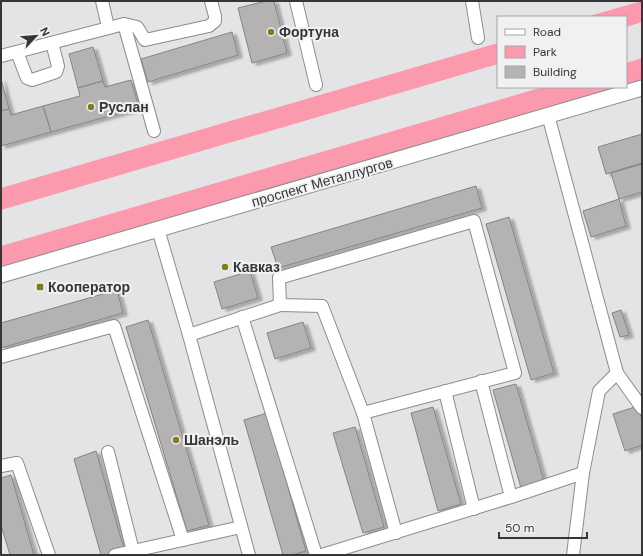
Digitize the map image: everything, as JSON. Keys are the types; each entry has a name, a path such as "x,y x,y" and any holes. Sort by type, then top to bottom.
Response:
{"main road":[{"name":"проспект Металлургов","path":"1,275 642,88"}],"street":[{"path":"102,1 108,27"},
{"path":"1,56 124,24 137,27 145,40 209,26 215,22 211,1"},
{"path":"296,1 316,85"},
{"path":"472,1 478,38"},
{"path":"124,24 154,131"},
{"path":"18,52 27,78 32,80 56,72 58,66 52,43"},
{"path":"548,115 617,373 642,408"},
{"path":"280,305 279,278 474,221 516,373 363,413"},
{"path":"158,229 189,335 249,555"},
{"path":"189,335 280,305 322,306 363,413 396,532"},
{"path":"242,317 316,555"},
{"path":"1,358 114,326 183,540"},
{"path":"573,555 583,472 599,391 617,373"},
{"path":"481,381 511,497"},
{"path":"445,391 474,508"},
{"path":"108,452 132,551"},
{"path":"1,466 17,463 50,555"},
{"path":"322,555 511,497 583,472"},
{"path":"115,555 241,526"}],"green space":[{"path":"642,1 642,22 627,27 627,16 590,16"},
{"path":"497,43 497,64 1,210 1,188"},
{"path":"642,58 642,80 627,84 627,63"},
{"path":"540,88 614,88 1,267 1,246"}],"building":[{"path":"266,1 274,1 287,53 252,63 238,8"},
{"path":"232,32 238,55 148,82 141,59"},
{"path":"93,47 103,81 78,88 69,54"},
{"path":"1,79 9,109 1,111"},
{"name":"Руслан","path":"131,80 139,108 51,132 43,106 80,96 78,88 103,81 105,87"},
{"path":"43,106 51,132 1,146 1,111 9,109 11,115"},
{"path":"642,134 642,163 606,174 598,147"},
{"path":"642,164 642,192 619,199 611,173"},
{"path":"476,186 482,208 278,268 271,247"},
{"path":"619,199 626,226 591,237 583,211"},
{"path":"509,217 554,373 531,380 486,224"},
{"path":"250,271 258,298 222,309 214,282"},
{"path":"117,290 123,313 1,348 1,323"},
{"path":"621,310 629,335 620,337 612,313"},
{"path":"148,320 209,525 187,531 126,327"},
{"path":"303,322 311,348 275,359 267,333"},
{"path":"516,384 544,481 521,488 493,390"},
{"path":"638,406 642,420 642,445 625,451 613,414"},
{"path":"433,407 461,504 438,511 411,413"},
{"path":"267,413 306,551 292,555 283,555 244,420"},
{"path":"355,427 384,527 363,533 333,433"},
{"path":"96,451 124,549 105,555 101,555 74,459"},
{"path":"11,475 34,555 10,555 1,525 1,478"}],"place":[{"name":"Фортуна","path":"271,32"},
{"name":"Руслан","path":"91,107"},
{"name":"Кавказ","path":"225,267"},
{"name":"Кооператор","path":"40,287"},
{"name":"Шанэль","path":"176,440"}]}
